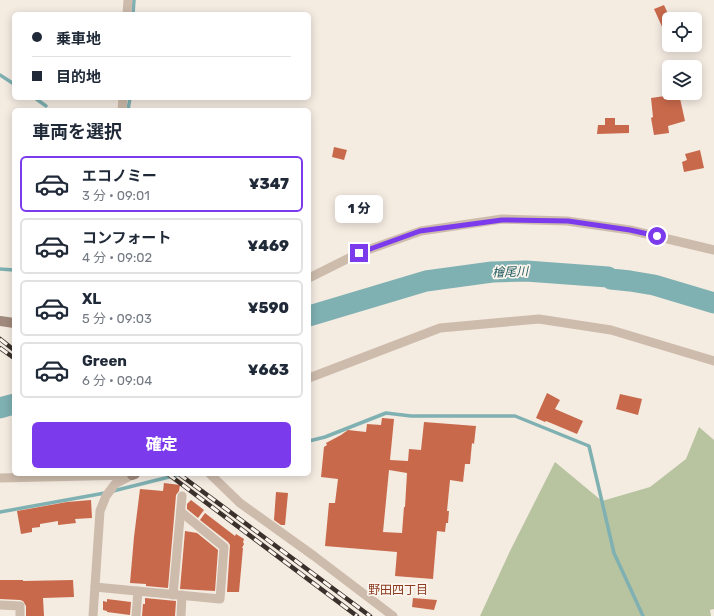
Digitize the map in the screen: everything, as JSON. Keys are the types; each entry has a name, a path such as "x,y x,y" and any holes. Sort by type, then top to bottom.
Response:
{"street":[{"path":"127,12 128,0"},
{"path":"311,277 359,253 420,231 502,220 568,221 630,230 714,250"},
{"path":"311,377 440,328 539,319 611,330 714,361"},
{"path":"0,321 12,323"},
{"path":"0,478 66,476"},
{"path":"93,616 100,511 106,496 115,484 129,476"},
{"path":"212,476 240,503 314,556 393,616"},
{"path":"181,616 178,595 182,496"},
{"path":"95,587 220,599 224,547 181,512"},
{"path":"136,616 138,591"},
{"path":"0,605 20,606 20,616"}],"green space":[{"path":"699,427 714,440 714,609 710,610 711,616 480,616 510,551 555,462 602,501 650,487 686,459"}],"building":[{"path":"664,5 667,12 662,12 662,27 654,9"},
{"path":"662,96 662,100 680,100 685,121 668,126 669,133 654,135 651,118 653,117 651,98"},
{"path":"605,118 615,118 615,125 629,125 629,133 597,134 598,125 605,125"},
{"path":"334,147 347,150 344,160 332,157"},
{"path":"700,150 704,168 684,172 682,162 687,160 685,154"},
{"path":"547,393 560,400 555,409 583,421 577,434 536,418"},
{"path":"620,394 642,399 638,415 616,409"},
{"path":"382,418 394,419 390,460 408,461 409,449 421,450 424,422 476,426 474,444 472,443 470,464 465,464 463,482 450,480 447,511 449,511 448,523 446,523 445,532 437,531 433,579 395,576 397,552 325,546 329,503 335,503 338,479 321,477 324,447 327,445 326,443 348,430 366,432 367,424 381,425","holes":["389,470 407,473 402,533 383,532"]},
{"path":"164,483 180,485 179,491 176,495 168,588 130,583 140,489 163,491"},
{"path":"276,492 288,493 285,525 281,525 274,520"},
{"path":"91,500 92,518 75,519 76,523 58,525 58,521 40,524 40,527 32,528 32,532 21,534 17,511 67,502"},
{"path":"191,500 204,510 198,518 187,509 187,504"},
{"path":"205,513 235,536 236,534 244,539 239,592 227,592 230,545 200,520"},
{"path":"185,531 197,533 218,550 215,591 180,589"},
{"path":"0,580 73,580 74,597 43,598 44,616 26,616 26,606 23,601 0,599"},
{"path":"145,598 176,601 175,616 142,616"},
{"path":"413,598 437,600 434,610 412,607"},
{"path":"107,599 131,602 130,615 107,612 103,610 103,601 107,602"}],"waterway":[{"path":"133,12 134,0"},
{"path":"0,75 12,83"},
{"path":"38,100 46,106"},
{"path":"128,108 130,100"},
{"path":"0,269 12,270"},
{"name":"檜尾川","path":"311,315 426,281 492,272 526,271 608,277 611,279 654,285 714,303"},
{"name":"檜尾川","path":"0,408 12,405"},
{"path":"311,440 325,437 386,413 411,416 515,416 589,446 614,553 643,616"},
{"path":"113,491 173,476"},
{"path":"0,512 105,493"}],"railway":[{"path":"0,339 12,348"},
{"path":"0,348 12,357"},
{"path":"171,476 357,616"},
{"path":"182,476 370,616"}],"district":[{"name":"野田四丁目","path":"398,590"}],"route":[{"path":"359,253 420,231 502,220 568,221 630,230 657,236"}]}
